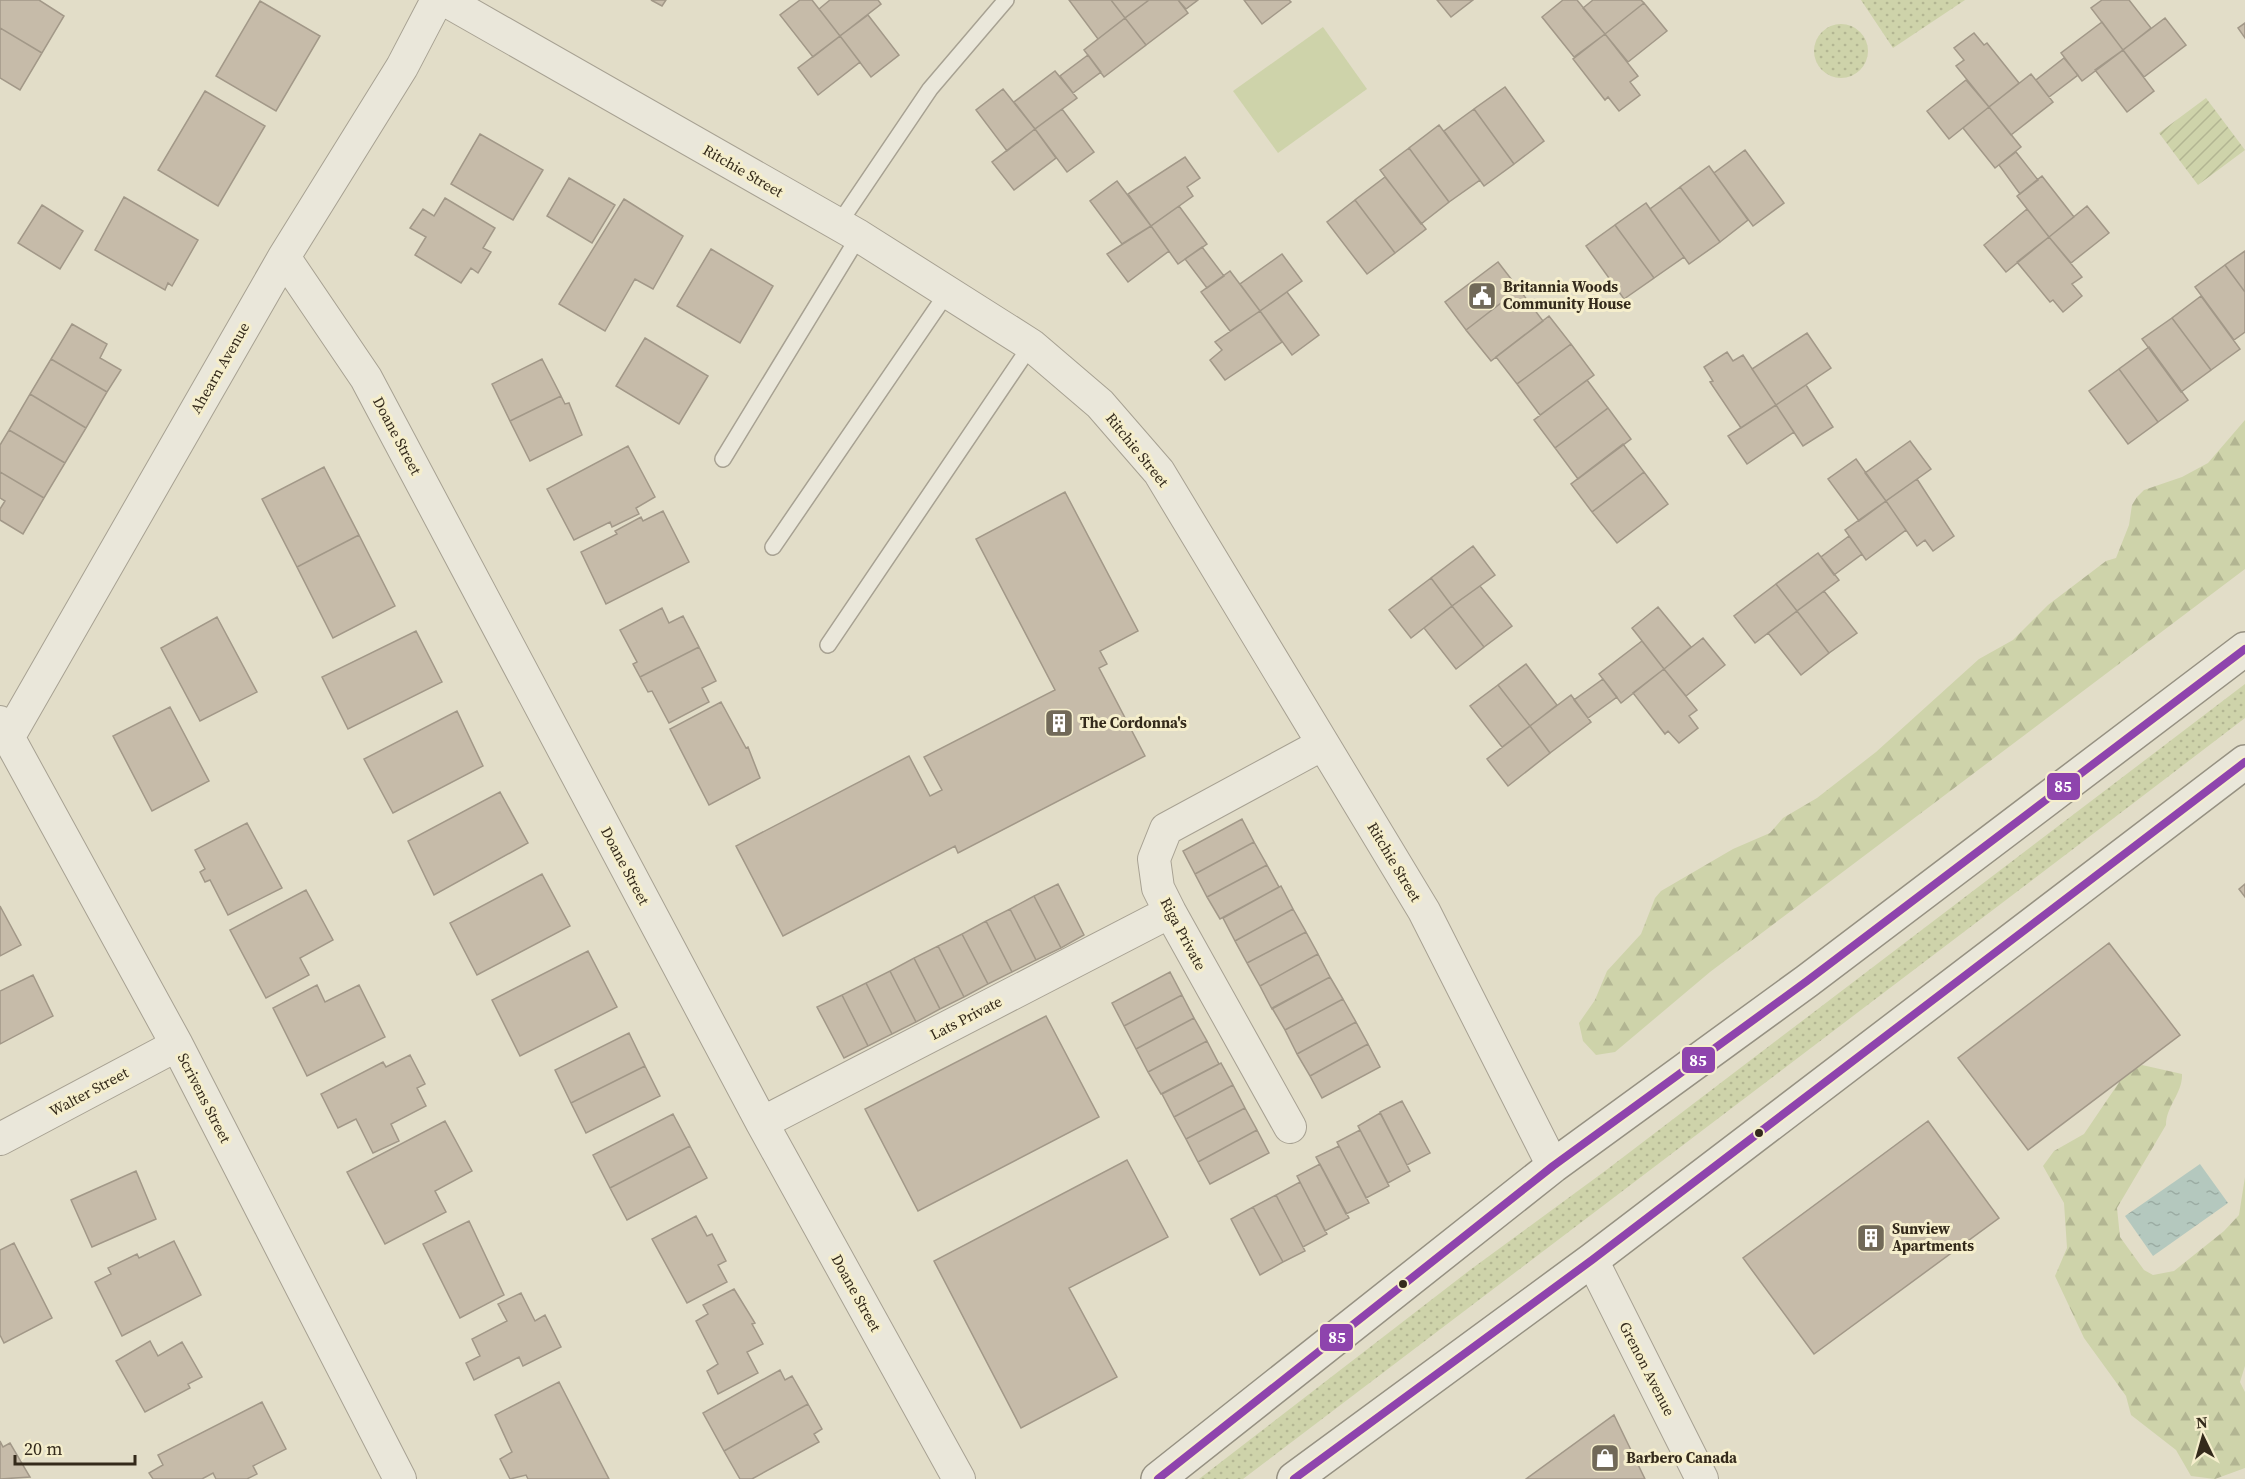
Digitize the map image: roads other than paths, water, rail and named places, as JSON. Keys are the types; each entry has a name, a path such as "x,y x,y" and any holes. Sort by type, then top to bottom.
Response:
{"main road":[{"path":"1158,1479 1552,1166 1807,981 2245,649"},
{"path":"1294,1479 1592,1260 2245,762"}],"street":[{"name":"Ahearn Avenue","path":"4,730 284,257 402,67 437,0"},
{"name":"Ritchie Street","path":"445,0 848,231 1031,345 1100,404 1159,472 1424,911 1552,1166"},
{"name":"Doane Street","path":"284,257 366,378 762,1123 958,1479"},
{"name":"Scrivens Street","path":"4,730 177,1045 400,1479"},
{"name":"Riga Private","path":"1290,1127 1170,912 1158,888 1154,859 1166,829 1323,744"},
{"name":"Lats Private","path":"762,1123 1170,912"},
{"name":"Walter Street","path":"0,1139 177,1045"},
{"name":"Grenon Avenue","path":"1592,1260 1702,1479"}],"lane":[{"path":"723,459 848,231 930,89 1006,0"},
{"path":"773,547 947,293"},
{"path":"828,645 1031,345"}],"water":[{"path":"2200,1164 2228,1203 2153,1256 2125,1216"}],"place":[{"name":"Britannia Woods Community House","path":"1482,296"},
{"name":"The Cordonna's","path":"1059,723"},
{"name":"Sunview Apartments","path":"1871,1238"},
{"name":"Barbero Canada","path":"1605,1458"}]}
